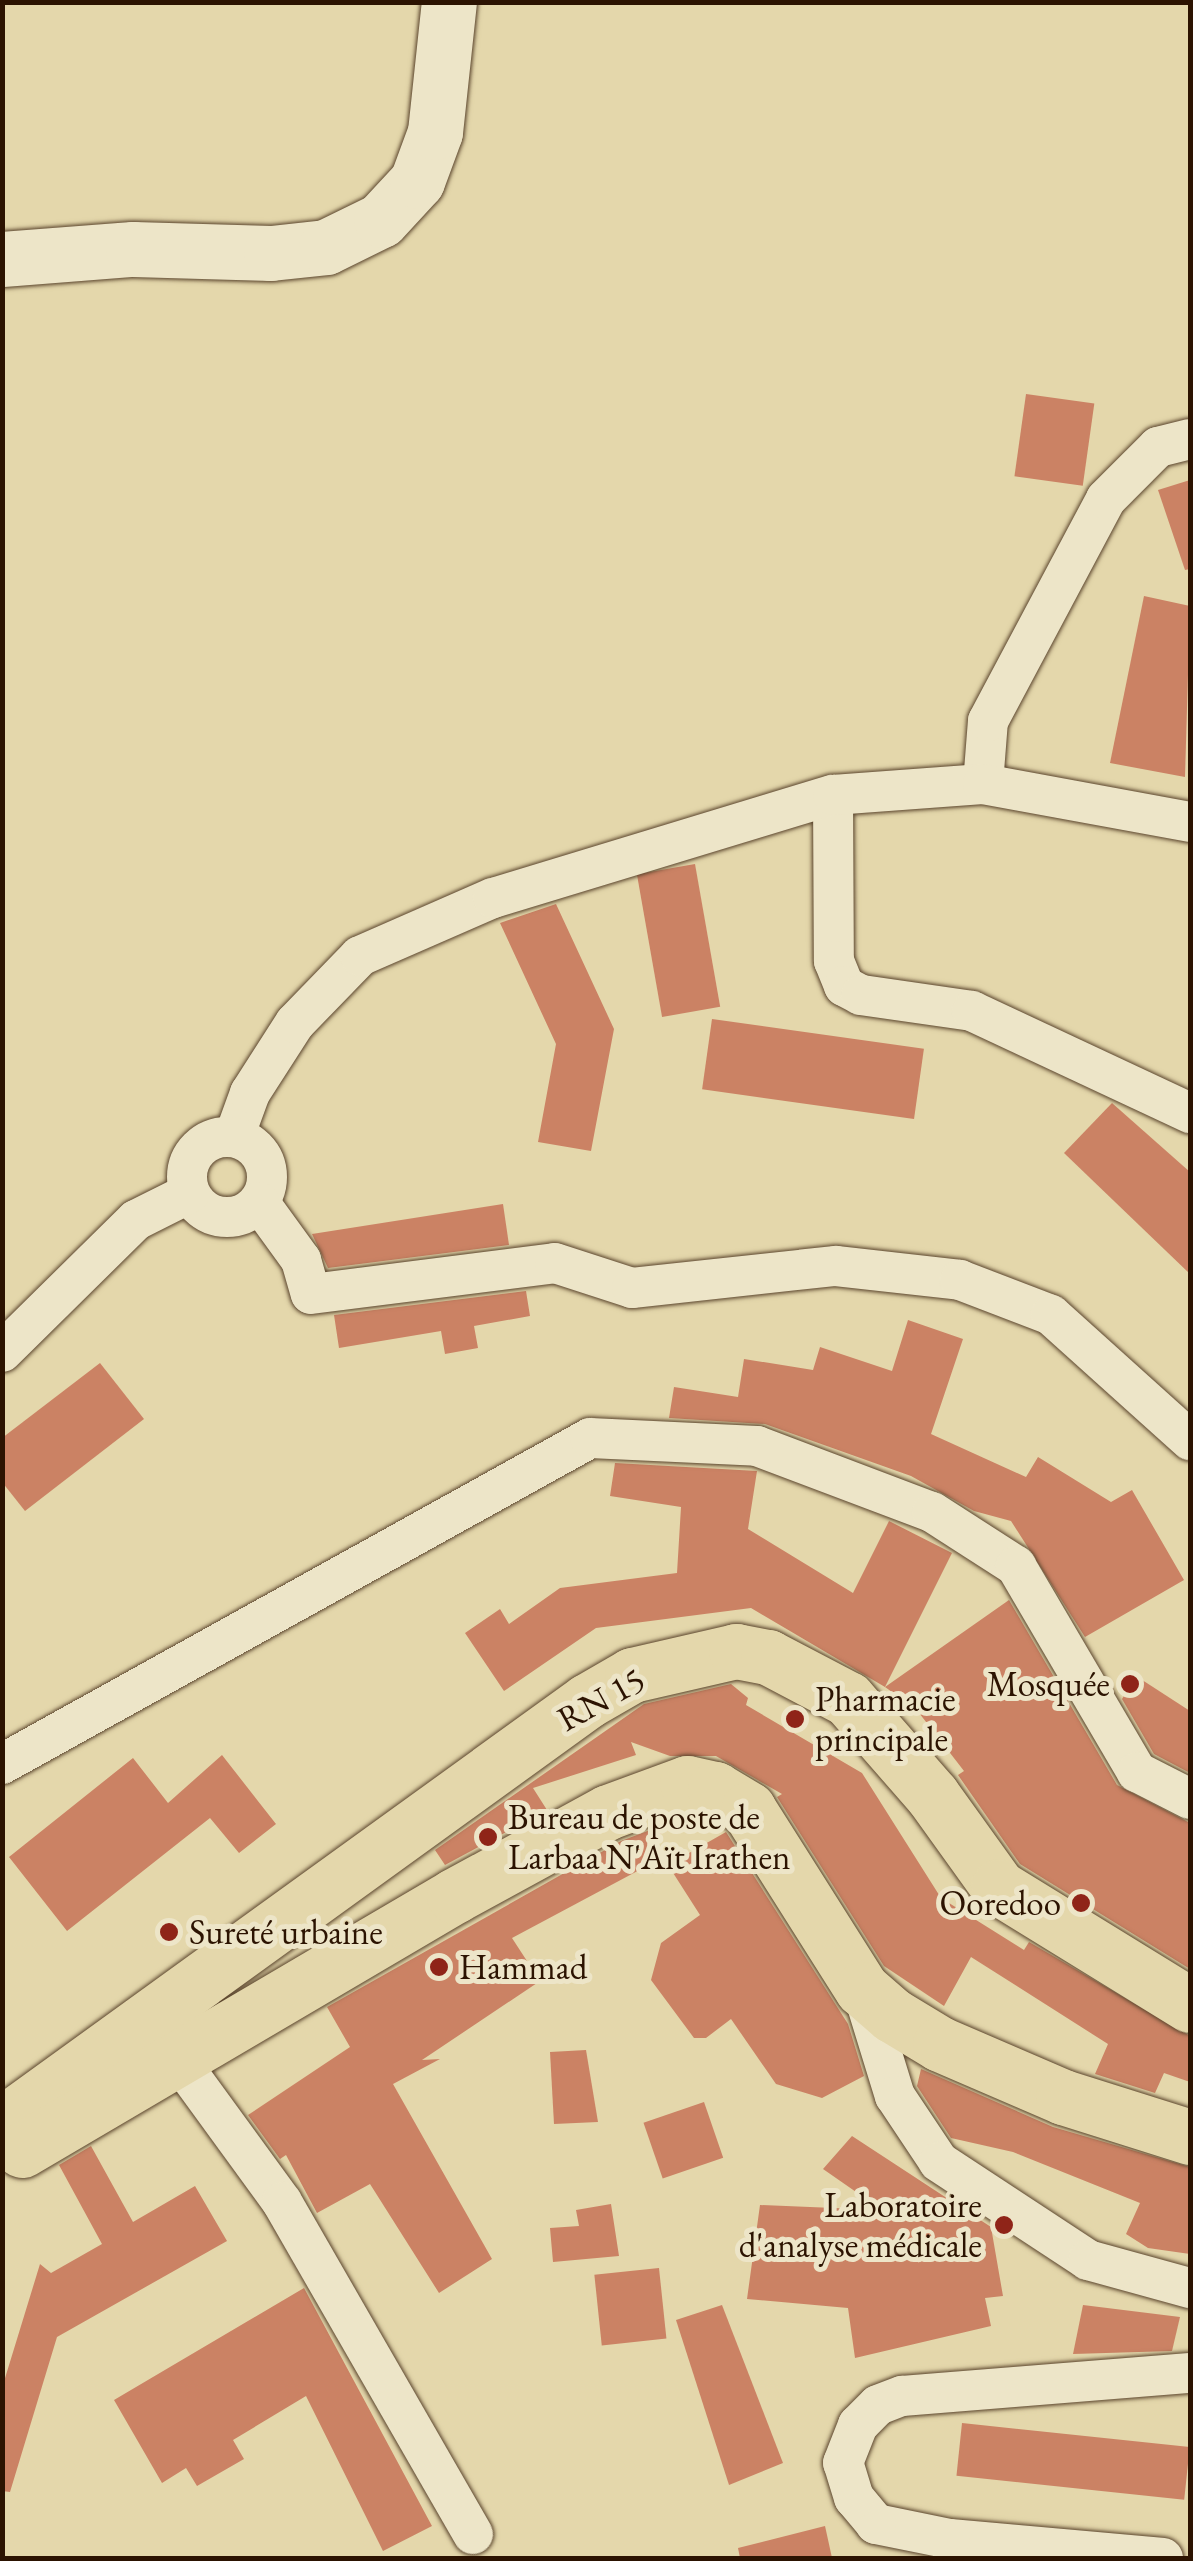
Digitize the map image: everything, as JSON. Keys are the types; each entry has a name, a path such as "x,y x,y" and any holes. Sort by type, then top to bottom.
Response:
{"main road":[{"path":"2,259 132,249 271,253 326,247 381,220 417,182 435,132 449,2"},
{"name":"RN 15","path":"2,2124 587,1702 632,1675 736,1650 768,1657 848,1700 907,1764 998,1886 1190,2005"},
{"path":"2,2162 608,1812 686,1784 715,1789 748,1809 862,1989 940,2044 1063,2097 1190,2138"}],"street":[{"path":"983,784 988,721 1106,499 1158,448 1190,439"},
{"path":"234,1138 250,1092 294,1023 360,956 493,898 833,795 983,784 1190,822"},
{"path":"833,795 834,961 844,986 861,996 972,1010 1190,1112"},
{"path":"190,1193 192,1156 210,1141 234,1138 258,1150 265,1162 259,1202 301,1260 310,1294 554,1262 632,1288 836,1266 960,1280 1051,1316 1190,1440"},
{"path":"190,1193 222,1217 259,1202"},
{"path":"2,1352 136,1220 190,1193"},
{"path":"2,1764 590,1438 757,1446 932,1512 1016,1566 1136,1772 1190,1799"},
{"path":"862,1989 895,2096 938,2162 1088,2260 1190,2288"},
{"path":"177,2058 282,2202 473,2534"},
{"path":"1163,2558 950,2539 876,2524 854,2498 844,2463 858,2425 878,2405 902,2396 1190,2373"}],"building":[{"path":"1026,394 1094,404 1083,486 1014,476"},
{"path":"1190,480 1190,569 1185,570 1158,490"},
{"path":"1144,596 1190,606 1185,777 1110,763"},
{"path":"695,864 720,1007 662,1017 637,874"},
{"path":"556,904 614,1029 591,1151 538,1142 556,1044 500,923"},
{"path":"712,1019 924,1049 914,1119 702,1089"},
{"path":"1112,1103 1190,1172 1190,1274 1064,1153"},
{"path":"503,1204 509,1245 328,1268 312,1234"},
{"path":"526,1291 530,1316 474,1326 478,1348 445,1354 441,1331 339,1348 334,1315"},
{"path":"908,1320 963,1339 931,1434 1026,1477 1038,1457 1111,1502 1132,1490 1184,1580 1085,1637 1011,1521 974,1511 911,1476 765,1424 669,1418 674,1387 738,1397 744,1359 813,1370 820,1347 892,1371"},
{"path":"100,1363 144,1419 25,1511 2,1482 2,1438"},
{"path":"615,1463 757,1471 748,1529 853,1593 889,1521 952,1553 885,1687 751,1608 596,1628 504,1691 465,1633 500,1609 509,1624 560,1588 677,1573 681,1507 610,1496"},
{"path":"1009,1600 1117,1785 1190,1823 1190,1969 1020,1864 958,1775 964,1771 916,1709 885,1687"},
{"path":"1136,1676 1190,1711 1190,1773 1154,1754 1122,1699"},
{"path":"731,1684 748,1698 746,1705 862,1773 941,1898 1024,1950 1029,1942 1190,2036 1190,2082 1164,2073 1155,2093 1095,2074 1108,2044 971,1957 944,2006 884,1966 777,1797 782,1794 716,1756 670,1756 631,1742 636,1755 533,1788 547,1810 445,1865 435,1850 644,1704"},
{"path":"222,1755 276,1824 239,1853 210,1818 67,1931 9,1857 133,1758 168,1803"},
{"path":"666,1824 645,1867 512,1938 540,1981 422,2060 440,2059 393,2084 492,2259 439,2293 370,2184 317,2213 286,2155 280,2159 248,2115 350,2047 327,2007 621,1841"},
{"path":"726,1832 848,2024 864,2076 822,2098 776,2084 731,2019 706,2038 694,2038 651,1980 661,1943 700,1915 668,1865"},
{"path":"586,2050 598,2122 554,2124 550,2052"},
{"path":"921,2069 1053,2127 1190,2167 1190,2254 1148,2248 1126,2234 1140,2203 1013,2152 951,2138 917,2086"},
{"path":"704,2102 723,2158 663,2179 643,2123"},
{"path":"852,2136 991,2227 1003,2296 985,2298 991,2326 855,2358 848,2308 747,2299 760,2205 882,2210 823,2169"},
{"path":"91,2146 133,2222 195,2186 227,2241 57,2337 10,2492 2,2491 2,2388 40,2264 51,2273 102,2244 59,2165"},
{"path":"611,2204 619,2256 553,2262 550,2228 579,2226 576,2210"},
{"path":"659,2268 666,2339 602,2345 594,2275"},
{"path":"304,2288 432,2526 383,2551 306,2396 233,2440 244,2459 197,2486 186,2468 162,2483 114,2400"},
{"path":"722,2305 783,2463 729,2485 676,2320"},
{"path":"1083,2305 1180,2317 1172,2351 1073,2354"},
{"path":"962,2423 1190,2447 1184,2500 956,2476"},
{"path":"825,2526 832,2558 740,2558 738,2548"}],"place":[{"name":"Mosquée","path":"1130,1684"},
{"name":"Pharmacie principale","path":"795,1719"},
{"name":"Bureau de poste de Larbaa N'Aït Irathen","path":"488,1837"},
{"name":"Ooredoo","path":"1081,1903"},
{"name":"Sureté urbaine","path":"169,1932"},
{"name":"Hammad","path":"439,1967"},
{"name":"Laboratoire d'analyse médicale","path":"1004,2225"}]}
